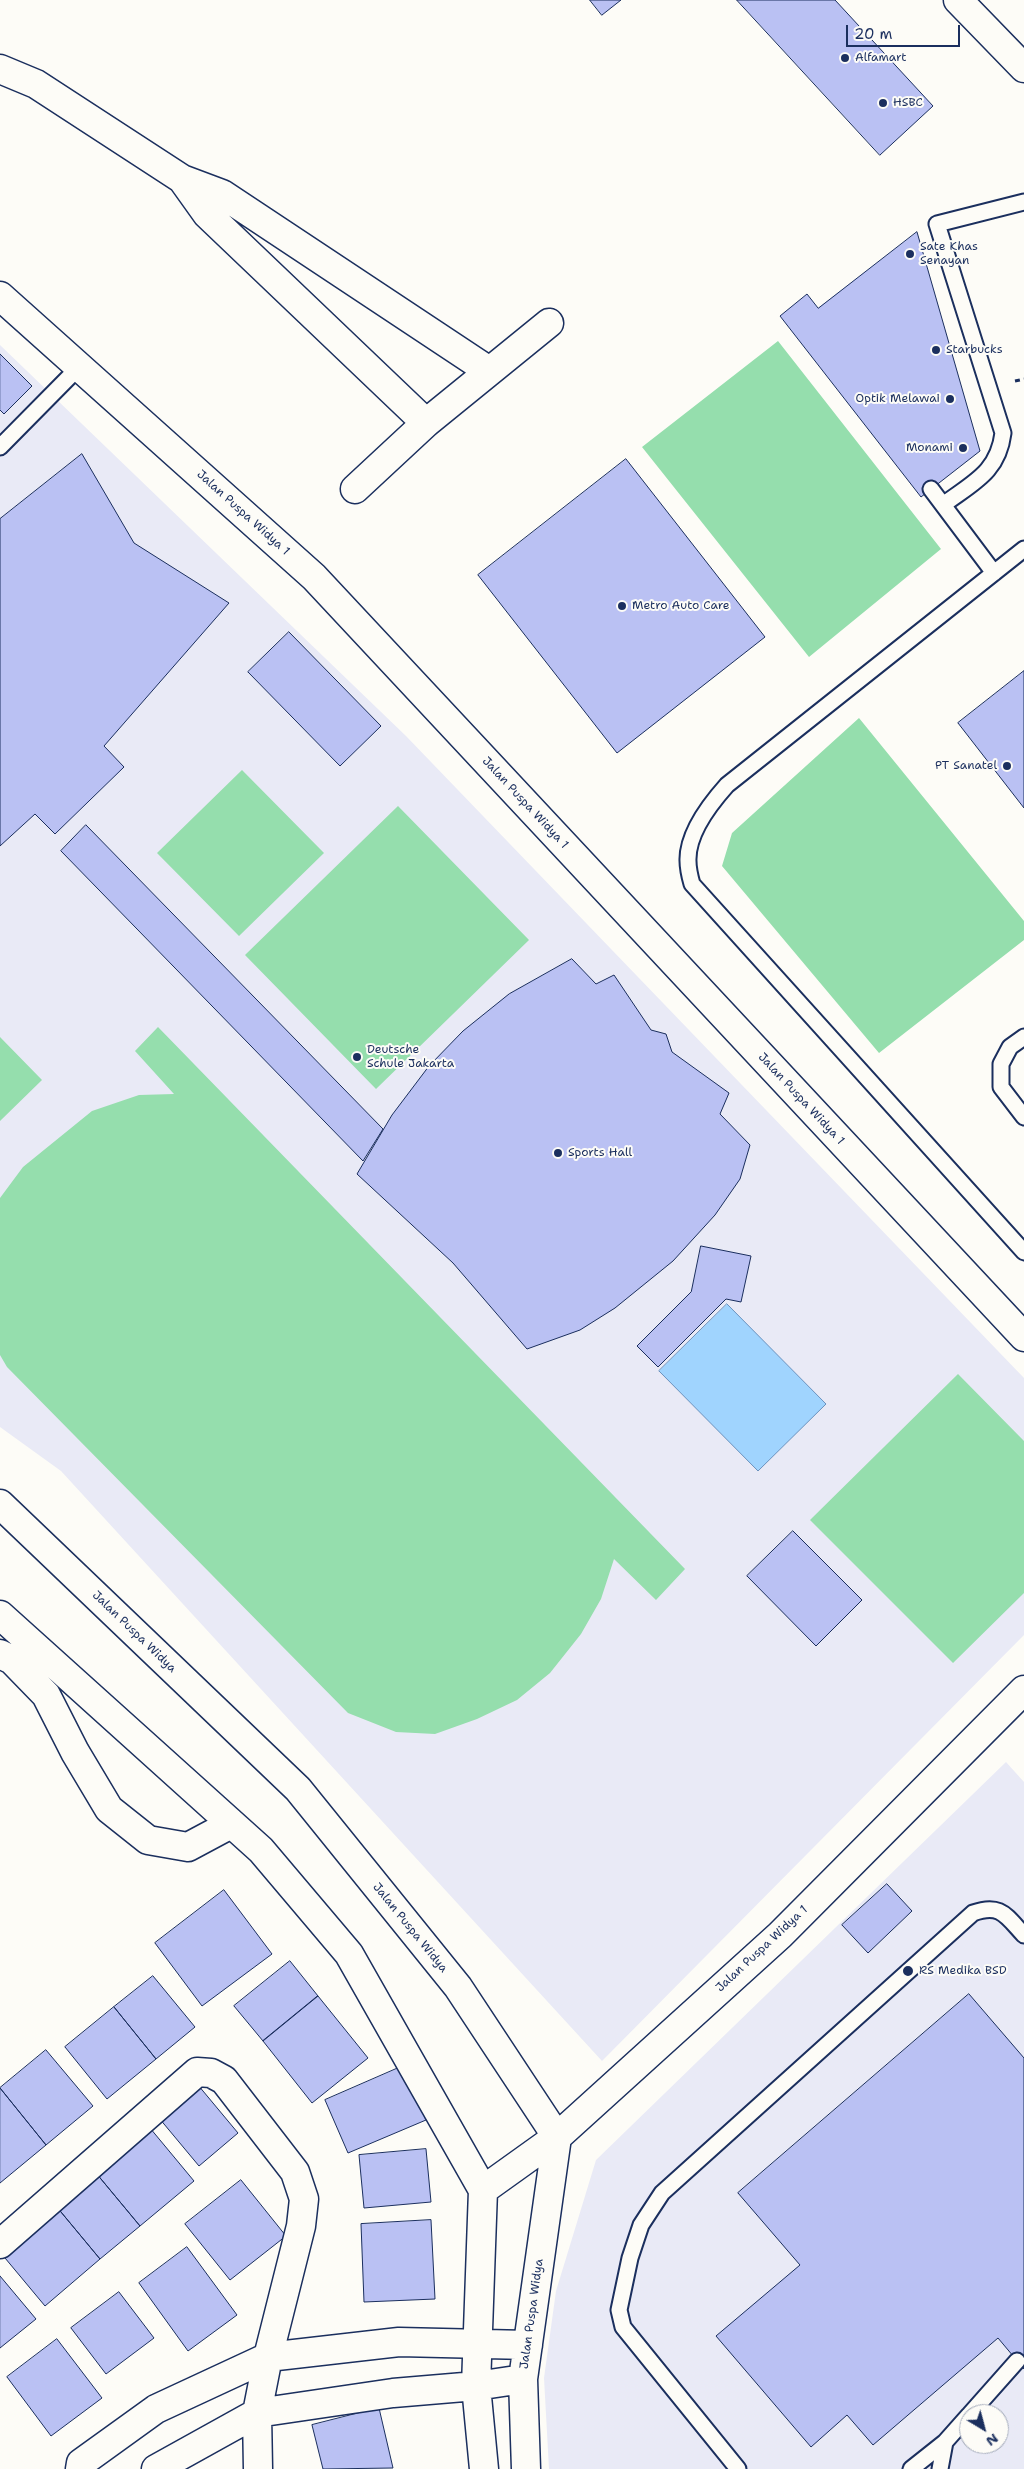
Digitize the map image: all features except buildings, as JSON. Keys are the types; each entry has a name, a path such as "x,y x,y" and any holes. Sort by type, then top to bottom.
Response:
{"street":[{"path":"958,0 1024,68"},
{"path":"0,69 36,84 182,179 222,194 490,371"},
{"path":"182,179 207,214 426,423"},
{"name":"Jalan Puspa Widya 1","path":"0,296 314,577 1024,1337"},
{"path":"355,489 426,423 549,323"},
{"name":"Jalan Puspa Widya","path":"0,1504 298,1789 458,1987 557,2137 523,2379 526,2469"},
{"path":"0,1615 261,1850 349,1954 483,2190 476,2386 484,2469"},
{"path":"0,1654 12,1660 46,1695 75,1752 109,1809 148,1840 188,1847 232,1824"},
{"name":"Jalan Puspa Widya 1","path":"483,2190 557,2137 780,1935 1024,1690"},
{"path":"0,2244 198,2072 211,2073 224,2080 295,2172 304,2199 301,2226 268,2357 257,2413 258,2469"},
{"path":"80,2469 80,2462 156,2409 268,2357 399,2342 478,2342 528,2346"},
{"path":"156,2469 257,2413 393,2393 476,2386 523,2379"}],"lane":[{"path":"943,505 990,469 1001,450 1003,434 938,224 1024,202"},
{"path":"0,447 80,366"},
{"path":"931,489 994,573"},
{"path":"1024,549 727,785 708,808 695,831 688,859 692,884 1024,1252"},
{"path":"1024,1037 1010,1047 1001,1064 1001,1087 1024,1117"},
{"path":"738,2469 623,2326 619,2310 630,2258 641,2226 662,2193 973,1913 986,1908 1000,1910 1024,1935"},
{"path":"978,2404 1017,2361"},
{"path":"912,2469 945,2442 959,2426"},
{"path":"940,2469 945,2442"}],"shaded area":[{"name":"Deutsche Schule Jakarta","path":"0,345 406,736 1024,1378 1024,1635 602,2061 61,1471 0,1427"},
{"name":"RS Medika BSD","path":"1006,1762 1024,1782 1024,2469 549,2469 544,2378 556,2291 596,2160"}],"green space":[{"path":"778,341 941,549 809,657 642,447"},
{"path":"859,718 1024,921 1024,940 879,1053 722,866 732,833"},
{"path":"242,770 324,853 239,936 157,853"},
{"path":"398,806 529,940 376,1089 245,955"},
{"path":"158,1027 685,1569 656,1600 614,1559 601,1599 581,1634 550,1673 517,1700 477,1719 435,1734 396,1732 348,1713 7,1367 0,1355 0,1198 23,1167 92,1111 139,1095 174,1094 135,1051"},
{"path":"0,1037 42,1080 0,1121"},
{"path":"958,1374 1024,1441 1024,1593 953,1663 810,1520"}],"water":[{"path":"727,1304 826,1404 758,1471 659,1371"}],"place":[{"name":"Alfamart","path":"845,58"},
{"name":"HSBC","path":"883,103"},
{"name":"Sate Khas Senayan","path":"910,254"},
{"name":"Starbucks","path":"936,350"},
{"name":"Optik Melawai","path":"950,399"},
{"name":"Monami","path":"963,448"},
{"name":"Metro Auto Care","path":"622,606"},
{"name":"PT Sanatel","path":"1007,766"},
{"name":"Deutsche Schule Jakarta","path":"357,1057"},
{"name":"Sports Hall","path":"558,1153"},
{"name":"RS Medika BSD","path":"908,1971"}]}
